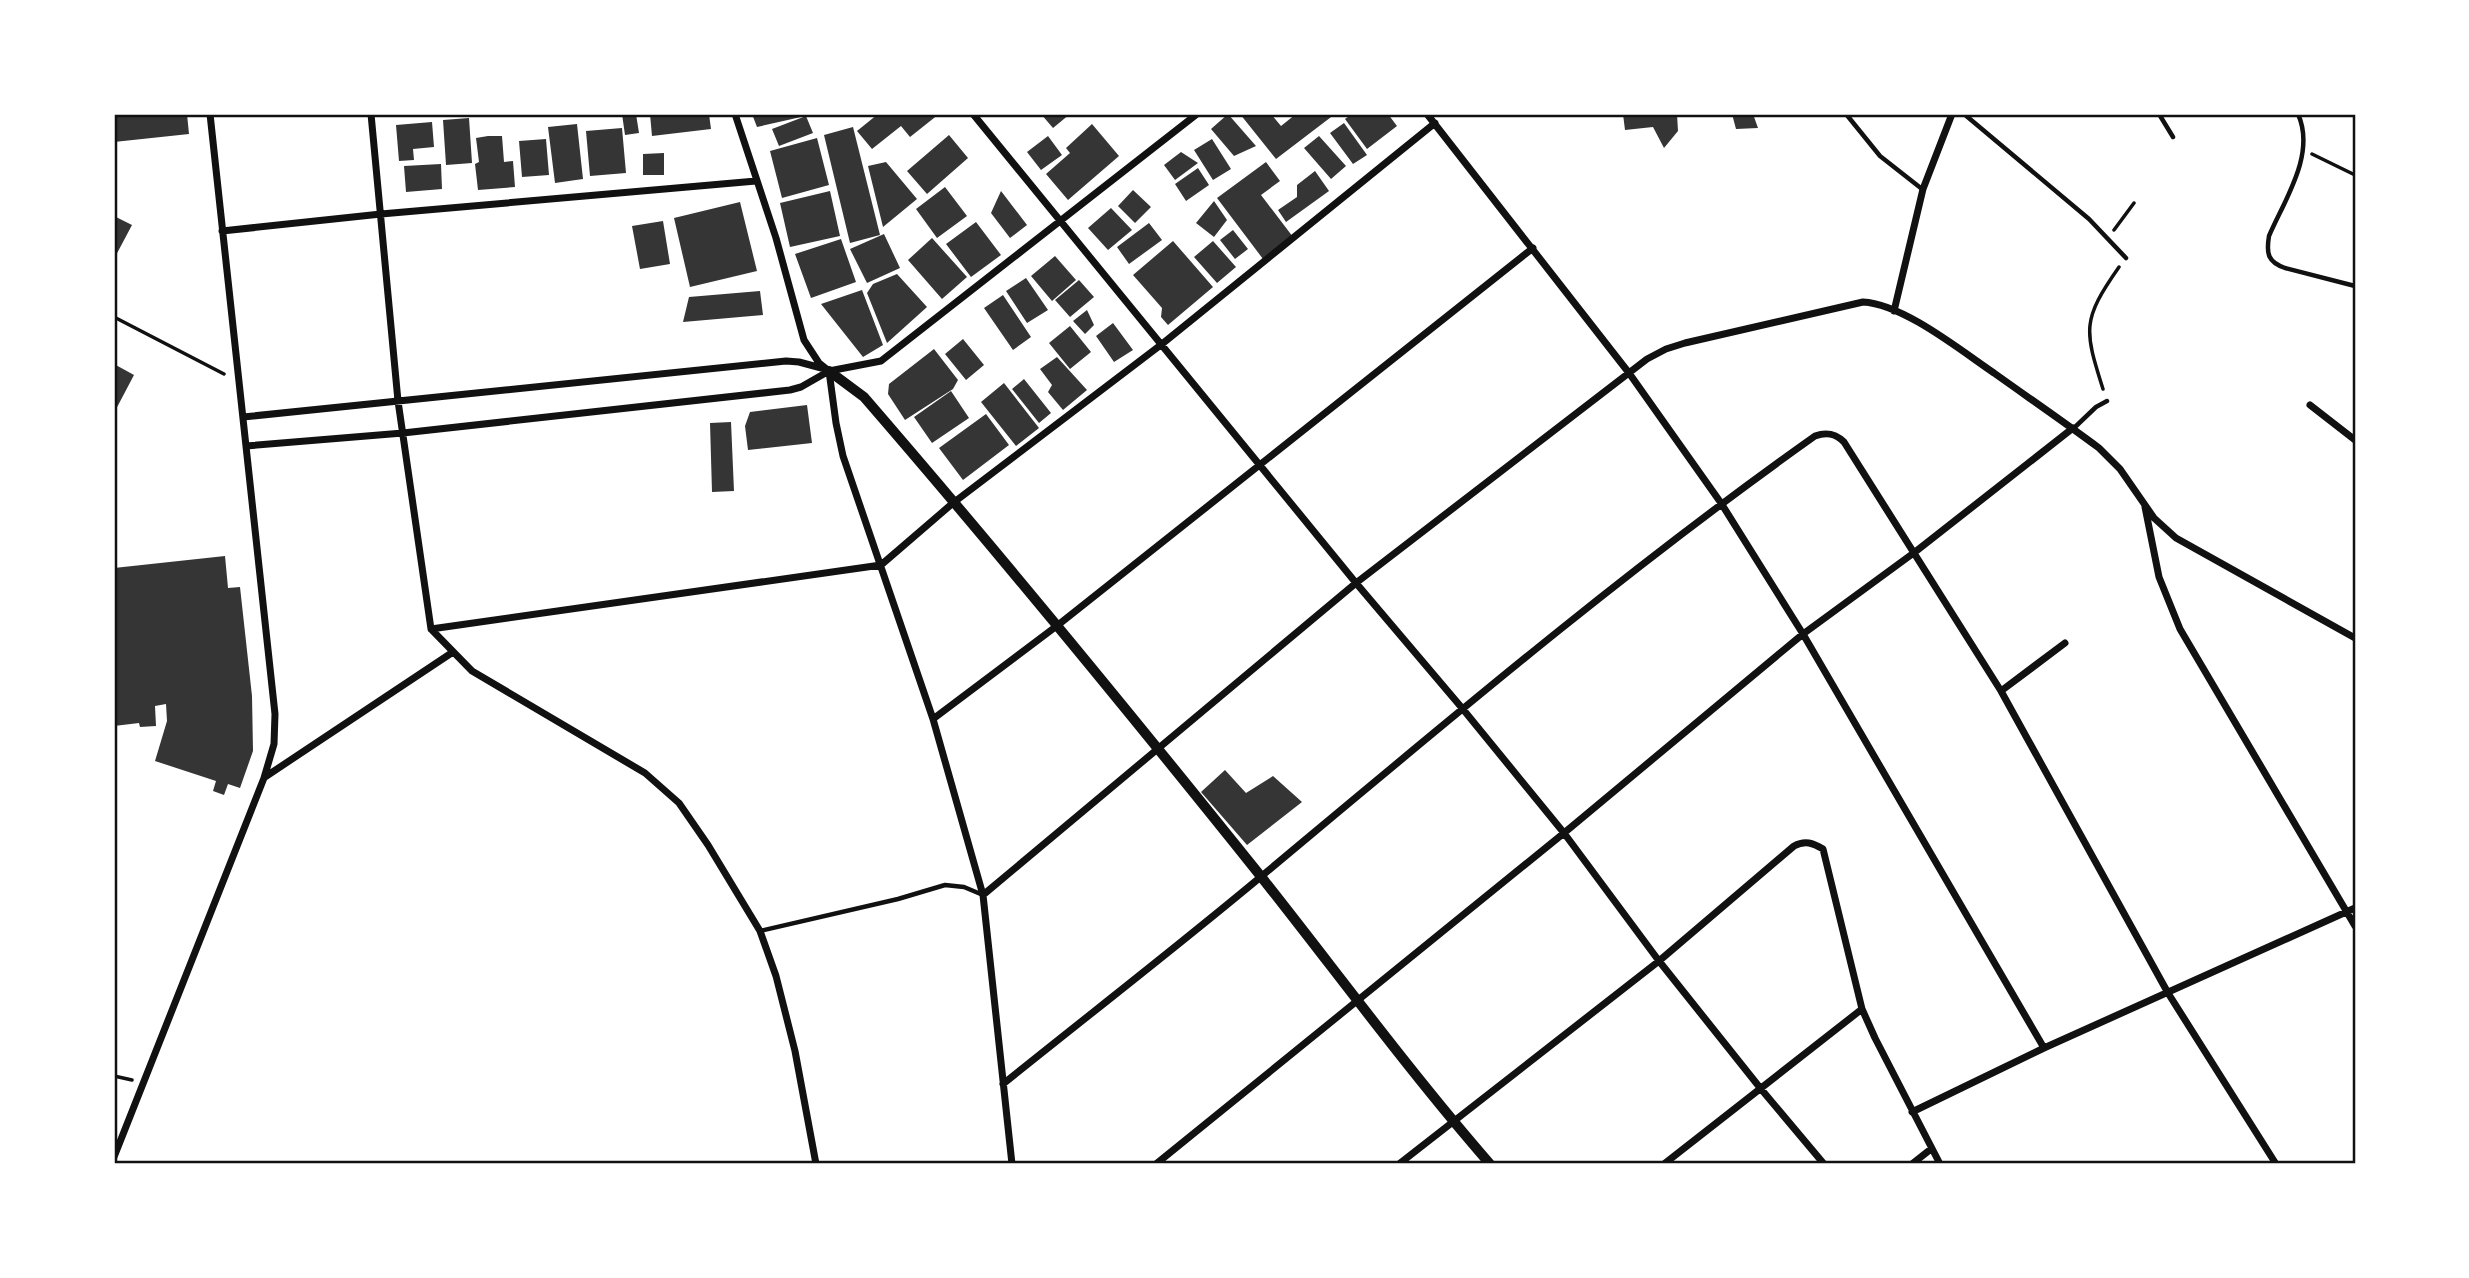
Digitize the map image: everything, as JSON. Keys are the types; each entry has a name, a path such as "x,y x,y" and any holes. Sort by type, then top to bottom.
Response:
{"street":[{"path":"114,1157 264,778 274,744 275,714 210,114"},
{"path":"371,114 398,401 431,629 472,671 645,773 679,803 760,931 776,975 796,1051 817,1164"},
{"path":"735,114 776,238 804,340 819,363 864,397 1058,625 1490,1164"},
{"path":"973,114 1564,833 1659,961 1824,1164"},
{"path":"246,446 402,433 790,390 801,387 829,371 881,361 1197,114"},
{"path":"1427,114 1629,373 1721,503 1804,634 2044,1048"},
{"path":"1894,311 1923,189 1952,114"},
{"path":"431,629 881,565 953,503 1162,344 1435,123"},
{"path":"222,231 756,181"},
{"path":"933,719 1058,625 1534,248"},
{"path":"984,895 1356,583 1629,373 1666,349 1685,343 1863,302 1873,302 1894,311 1942,338 2073,428 2111,458 2144,506 2176,538 2355,638"},
{"path":"243,417 786,361 829,371"},
{"path":"829,371 843,456 933,719 984,895 1012,1164"},
{"path":"2310,405 2355,440"},
{"path":"1156,1164 1804,634 1915,552 2073,428"},
{"path":"1003,1084 1261,876 1462,708 1721,503 1815,436 1831,434 1844,442 2001,691 2168,993 2277,1164"},
{"path":"2144,506 2159,577 2180,629 2355,926"},
{"path":"2001,691 2065,643"},
{"path":"264,778 453,652"},
{"path":"1399,1164 1659,961 1802,842 1813,843 1823,849 1862,1009 1940,1164"},
{"path":"1912,1112 2044,1048 2355,908"},
{"path":"1664,1164 1862,1009"},
{"path":"1912,1164 1931,1149"}],"lane":[{"path":"1846,114 1893,169 1923,189"},
{"path":"1964,114 2063,195 2109,237 2126,258"},
{"path":"2159,114 2173,137"},
{"path":"2298,114 2303,128 2304,149 2269,236 2269,260 2275,265 2355,286"},
{"path":"2073,428 2096,407 2107,401"},
{"path":"760,931 898,899 945,884 964,887 984,895"}],"path":[{"path":"2304,149 2355,175"},
{"path":"2109,237 2134,203"},
{"path":"2107,401 2090,349 2088,330 2098,298 2126,258"},
{"path":"114,317 239,381"}],"building":[{"path":"114,114 187,114 189,134 114,142"},
{"path":"622,114 636,114 639,133 625,135"},
{"path":"650,114 709,114 711,129 652,136"},
{"path":"752,114 810,114 810,115 757,127"},
{"path":"878,114 939,114 910,137 901,126 872,149 857,131"},
{"path":"1041,114 1070,114 1053,128"},
{"path":"1228,114 1256,146 1234,156 1211,129"},
{"path":"1240,114 1271,114 1281,126 1296,114 1335,114 1276,159"},
{"path":"1352,114 1388,114 1397,126 1367,149 1345,119"},
{"path":"1623,114 1677,114 1678,131 1664,148 1653,127 1625,130"},
{"path":"1732,114 1753,114 1758,128 1736,129"},
{"path":"806,116 813,133 779,146 772,129"},
{"path":"469,118 472,163 446,165 443,120"},
{"path":"432,122 434,147 413,149 414,160 399,161 396,125"},
{"path":"1344,123 1367,155 1353,164 1330,133"},
{"path":"577,124 583,179 555,183 548,127"},
{"path":"1092,124 1119,156 1068,200 1046,174 1070,153 1066,148"},
{"path":"853,127 880,235 850,243 824,135"},
{"path":"622,128 626,173 590,176 586,131"},
{"path":"949,135 968,158 927,194 907,171"},
{"path":"502,136 504,162 513,161 515,187 478,190 476,138"},
{"path":"1048,136 1062,155 1041,170 1027,152"},
{"path":"1319,136 1346,166 1331,179 1304,148"},
{"path":"817,138 829,185 782,198 770,151"},
{"path":"546,139 549,175 522,177 519,141"},
{"path":"1212,139 1231,169 1213,180 1194,150"},
{"path":"1181,152 1198,163 1175,180 1164,165"},
{"path":"664,153 664,175 643,175 643,154"},
{"path":"886,162 917,199 883,227 868,166"},
{"path":"1266,162 1280,181 1261,195 1293,237 1263,259 1217,198"},
{"path":"441,164 442,189 406,192 404,166"},
{"path":"1198,168 1209,185 1186,201 1175,184"},
{"path":"1315,171 1329,191 1286,222 1278,210 1297,197 1297,185"},
{"path":"945,187 967,216 937,238 916,209"},
{"path":"1133,190 1151,207 1135,223 1118,206"},
{"path":"830,191 840,236 790,247 780,203"},
{"path":"1001,191 1027,225 1010,238 991,213"},
{"path":"1214,201 1227,220 1214,237 1196,223"},
{"path":"740,202 757,271 690,287 674,218"},
{"path":"1111,208 1132,230 1108,250 1088,228"},
{"path":"114,216 132,225 114,259"},
{"path":"663,221 670,264 640,269 632,226"},
{"path":"976,222 1001,255 971,277 946,244"},
{"path":"1149,223 1162,240 1129,264 1117,247"},
{"path":"1233,230 1248,249 1235,259 1220,240"},
{"path":"884,234 900,268 867,283 850,249"},
{"path":"932,238 967,277 942,299 908,260"},
{"path":"841,239 856,282 811,298 795,254"},
{"path":"1173,241 1213,287 1168,325 1161,317 1162,308 1133,275"},
{"path":"1213,241 1236,267 1217,283 1194,257"},
{"path":"1055,256 1076,280 1052,301 1031,276"},
{"path":"897,274 927,307 887,343 867,293 873,284"},
{"path":"1026,278 1048,310 1027,323 1006,291"},
{"path":"1079,280 1094,297 1070,317 1055,300"},
{"path":"862,290 883,345 863,357 821,304"},
{"path":"760,291 763,315 683,322 689,297"},
{"path":"1003,295 1031,337 1013,350 984,308"},
{"path":"1087,310 1094,325 1085,334 1073,321"},
{"path":"1113,323 1133,350 1114,362 1096,336"},
{"path":"1070,326 1091,352 1070,369 1049,343"},
{"path":"963,339 984,365 966,380 945,354"},
{"path":"934,349 958,380 953,389 905,420 888,394 889,384"},
{"path":"1057,357 1087,390 1063,410 1048,392 1052,385 1040,369"},
{"path":"114,364 134,375 114,413"},
{"path":"1024,379 1051,413 1039,423 1012,389"},
{"path":"1004,383 1039,428 1016,446 981,402"},
{"path":"951,391 969,418 932,443 914,417"},
{"path":"807,405 812,443 748,450 745,426 750,412"},
{"path":"986,414 1009,445 963,480 939,448"},
{"path":"731,422 734,491 712,492 710,423"},
{"path":"225,556 228,588 240,587 252,696 253,751 240,788 228,784 224,795 213,791 216,781 155,761 167,721 166,704 155,706 156,726 140,727 139,723 114,726 114,568"},
{"path":"1225,770 1246,793 1273,776 1302,802 1247,845 1201,792"}]}
